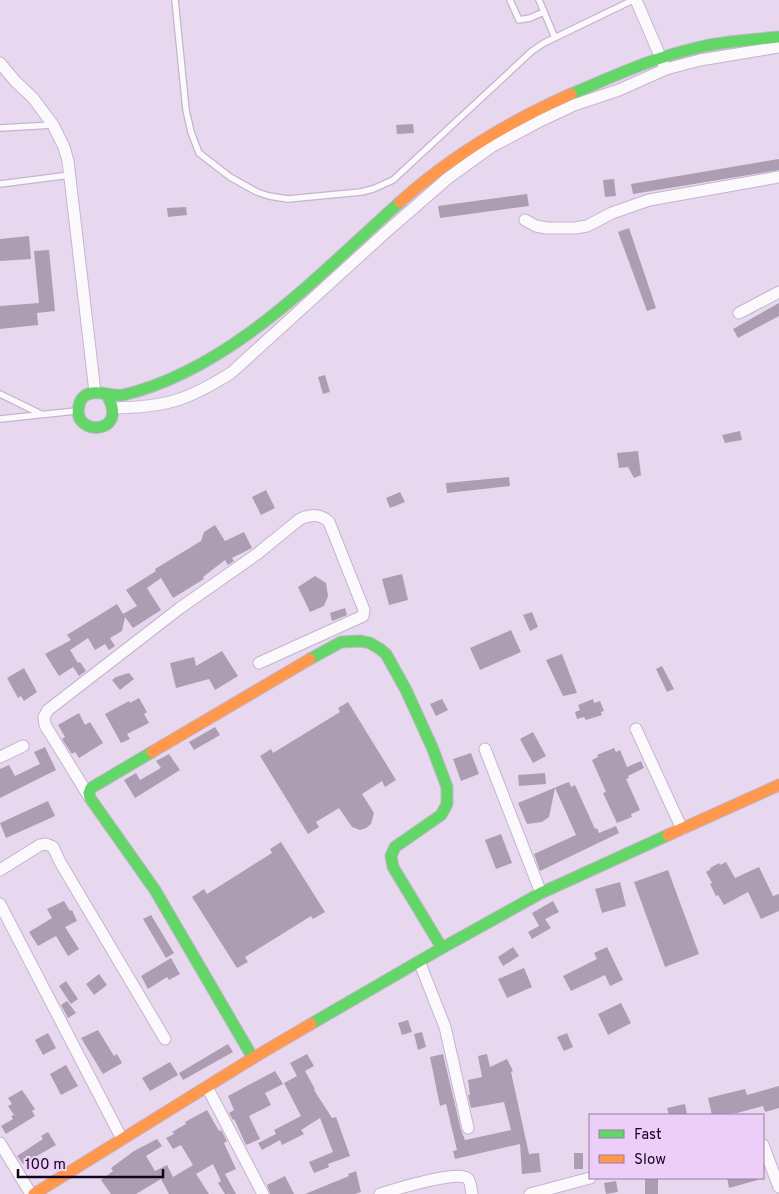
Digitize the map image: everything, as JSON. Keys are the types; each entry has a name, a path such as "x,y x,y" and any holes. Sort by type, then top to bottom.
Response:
{"street":[{"path":"634,0 666,69"},
{"path":"108,397 123,396 173,380 189,372 260,325 307,287 381,218 430,176 464,150 528,113 618,74 687,49 779,36"},
{"path":"114,408 168,404 207,388 230,373 448,178 492,147 574,105 619,90 666,69 700,60 779,47"},
{"path":"0,63 15,81 34,98 53,124 64,147 70,175 95,392"},
{"path":"525,220 536,226 547,228 587,226 612,212 649,200 779,177"},
{"path":"739,313 779,292"},
{"path":"95,392 108,397 114,408 114,414 107,424 95,428 84,424 80,420 78,411 82,398 87,394 95,392"},
{"path":"253,1058 155,890 90,798 45,726 44,717 48,710 180,608 257,554 300,519 317,515 324,517 329,522 364,610 363,616 259,663"},
{"path":"90,798 91,788 317,654 341,642 361,641 370,643 386,654 406,690 448,787 447,804 441,815 395,847 391,856 393,867 442,948"},
{"path":"636,729 682,829"},
{"path":"0,757 23,746"},
{"path":"485,749 541,893"},
{"path":"34,1194 253,1058 541,893 779,785"},
{"path":"0,870 40,845 50,845 53,847 60,862 165,1039"},
{"path":"0,904 122,1139"},
{"path":"419,962 445,1028 468,1128"},
{"path":"207,1087 260,1193"},
{"path":"0,1143 31,1194"},
{"path":"764,1148 779,1186"},
{"path":"380,1194 440,1178 457,1176 468,1179 472,1194"},
{"path":"530,1194 589,1178"}],"lane":[{"path":"175,0 186,110 191,132 199,152 230,177 257,192 288,199 361,192 393,180 532,51 634,0"},
{"path":"510,0 519,20 544,12"},
{"path":"539,0 555,38"},
{"path":"0,128 53,124"},
{"path":"0,184 70,175"},
{"path":"0,394 43,415"},
{"path":"0,419 78,411"}],"building":[{"path":"413,124 414,133 397,134 396,125"},
{"path":"779,159 779,170 633,194 631,184"},
{"path":"614,179 616,196 605,197 603,180"},
{"path":"527,194 529,206 440,218 438,206"},
{"path":"186,207 187,215 168,217 167,208"},
{"path":"629,228 656,308 647,311 618,232"},
{"path":"29,236 31,259 0,261 0,239"},
{"path":"49,250 55,311 37,313 38,325 0,329 0,306 39,303 34,251"},
{"path":"779,303 779,316 738,338 733,329"},
{"path":"325,375 330,392 323,394 318,377"},
{"path":"740,431 742,440 725,443 722,435"},
{"path":"638,451 641,475 634,478 628,467 619,468 617,453"},
{"path":"509,477 510,486 447,493 446,483"},
{"path":"266,490 275,508 261,515 252,497"},
{"path":"400,492 405,502 390,508 386,498"},
{"path":"215,525 225,541 244,532 252,548 232,558 234,561 228,565 225,560 203,577 204,579 173,598 161,578 147,588 161,610 133,628 125,617 122,631 110,638 115,646 109,650 105,644 95,650 88,638 70,650 78,663 80,662 86,671 79,676 73,667 59,676 45,654 71,640 67,635 117,604 123,614 137,606 126,590 156,571 155,569 201,541 204,532"},
{"path":"402,574 408,600 389,605 382,579"},
{"path":"315,576 326,583 328,596 324,606 310,612 298,587"},
{"path":"345,608 347,615 332,621 330,613"},
{"path":"532,612 538,627 530,631 523,615"},
{"path":"511,630 521,652 480,670 470,648"},
{"path":"222,651 238,676 215,690 209,679 176,688 170,663 194,657 196,666"},
{"path":"562,654 577,693 563,696 546,660"},
{"path":"662,666 674,689 667,692 656,669"},
{"path":"24,668 37,692 24,701 21,696 18,698 7,678"},
{"path":"129,673 134,679 120,690 112,680"},
{"path":"139,698 147,712 144,714 149,723 127,734 130,739 121,743 105,714 129,701 130,703"},
{"path":"442,699 448,710 436,716 430,704"},
{"path":"593,699 594,703 600,701 604,711 601,712 602,715 586,720 584,717 577,719 575,712 580,710 578,705"},
{"path":"348,702 396,780 385,787 382,781 362,794 374,813 371,824 366,828 360,830 352,827 339,808 316,822 319,827 308,834 260,756 271,749 273,753 340,712 338,708"},
{"path":"79,713 85,725 90,722 103,743 79,758 75,752 72,754 62,739 65,737 58,725"},
{"path":"215,727 220,735 194,750 189,742"},
{"path":"533,732 546,756 533,763 520,739"},
{"path":"45,747 56,770 0,798 0,769 9,765 15,776 40,764 34,752"},
{"path":"614,748 616,752 620,750 627,767 641,761 644,768 628,776 629,778 626,779 640,810 631,814 632,817 617,823 603,793 606,792 592,760 598,757 597,755"},
{"path":"471,753 479,774 461,781 453,759"},
{"path":"169,754 180,770 135,798 124,780 136,773 140,780 161,768 156,761"},
{"path":"545,773 546,784 519,786 518,775"},
{"path":"569,782 571,787 575,785 595,829 597,828 599,833 616,826 619,833 540,871 534,854 576,835 555,788 549,817 542,822 527,824 518,803"},
{"path":"48,801 55,816 6,838 0,823"},
{"path":"501,834 512,863 496,869 485,840"},
{"path":"281,842 325,912 313,919 311,916 245,957 248,962 237,968 192,897 204,889 207,894 272,853 270,849"},
{"path":"726,862 735,878 759,867 773,896 779,894 779,911 761,919 748,892 724,905 718,895 716,896 706,872 719,863 720,865"},
{"path":"668,870 699,954 665,967 634,882"},
{"path":"620,882 626,906 602,913 595,889"},
{"path":"64,901 70,911 72,910 77,921 65,927 79,949 68,956 56,936 38,946 29,932 52,918 47,909"},
{"path":"553,901 559,912 545,919 551,928 532,939 528,932 539,926 532,913"},
{"path":"151,915 174,953 166,958 143,919"},
{"path":"513,947 519,956 503,966 498,957"},
{"path":"607,947 623,980 610,986 605,975 571,991 563,976 597,959 594,953"},
{"path":"171,958 180,974 169,980 167,977 148,989 141,976"},
{"path":"524,968 532,987 507,998 498,979"},
{"path":"99,974 107,985 94,995 86,984"},
{"path":"66,981 78,999 71,1004 59,986"},
{"path":"67,1001 76,1013 68,1018 61,1005"},
{"path":"621,1003 631,1023 608,1035 598,1014"},
{"path":"408,1020 412,1032 402,1035 398,1023"},
{"path":"98,1030 114,1056 117,1054 122,1063 103,1074 81,1038"},
{"path":"422,1032 426,1047 418,1050 414,1034"},
{"path":"48,1033 56,1048 43,1055 35,1040"},
{"path":"567,1033 573,1047 564,1051 557,1037"},
{"path":"228,1044 233,1052 183,1080 179,1073"},
{"path":"307,1054 314,1066 305,1071 314,1090 332,1118 336,1117 350,1156 328,1164 329,1167 314,1173 309,1162 333,1152 320,1118 301,1130 304,1134 282,1145 280,1140 262,1150 258,1143 276,1134 274,1130 301,1116 284,1083 297,1076 290,1063"},
{"path":"443,1054 465,1140 511,1130 504,1102 471,1108 468,1095 470,1095 468,1080 482,1077 478,1056 487,1054 490,1067 507,1059 513,1071 511,1072 529,1154 539,1153 541,1172 522,1174 520,1144 455,1159 453,1151 457,1150 446,1104 440,1106 430,1057"},
{"path":"170,1062 178,1075 150,1091 142,1078"},
{"path":"66,1065 78,1086 61,1095 50,1074"},
{"path":"275,1071 283,1084 265,1093 271,1105 249,1116 260,1139 246,1145 234,1119 229,1113 234,1110 228,1096"},
{"path":"779,1086 779,1108 765,1112 763,1106 737,1113 712,1114 708,1098 745,1089 747,1095"},
{"path":"22,1090 35,1109 32,1111 35,1116 6,1134 1,1126 13,1119 11,1116 14,1115 8,1106 12,1104 8,1098"},
{"path":"685,1104 687,1114 669,1114 667,1108"},
{"path":"207,1110 227,1141 224,1143 236,1169 225,1174 236,1194 225,1194 218,1183 221,1181 213,1164 196,1174 209,1194 169,1194 161,1179 136,1194 111,1194 101,1180 113,1171 111,1168 134,1151 157,1139 162,1146 146,1156 155,1171 167,1165 173,1177 193,1165 181,1145 173,1149 166,1138 186,1124 185,1122"},
{"path":"48,1132 56,1145 23,1164 17,1156 43,1139 41,1136"},
{"path":"574,1153 583,1153 583,1169 574,1169"},
{"path":"356,1171 361,1192 355,1194 305,1194 349,1176 348,1174"},
{"path":"285,1176 294,1194 270,1194 267,1185"},
{"path":"645,1179 658,1179 658,1194 645,1194"},
{"path":"727,1179 758,1180 729,1188"},
{"path":"616,1181 618,1192 606,1194 604,1183"}],"traffic: fast":[{"path":"571,94 632,68 680,52 716,44 779,37"},
{"path":"108,397 112,410 111,419 106,425 90,427 83,423 79,416 79,406 87,394 123,395 163,382 201,364 272,316 306,288 400,202"},
{"path":"310,659 341,642 361,641 370,643 386,654 406,690 432,747 447,787 447,804 441,815 395,847 391,856 393,867 442,948"},
{"path":"152,752 91,788 90,798 155,890 253,1058"},
{"path":"311,1024 541,893 668,835"}],"traffic: slow":[{"path":"400,202 419,185 481,141 525,116 571,94"},
{"path":"152,752 310,659"},
{"path":"668,835 779,785"},
{"path":"34,1194 311,1024"}]}
